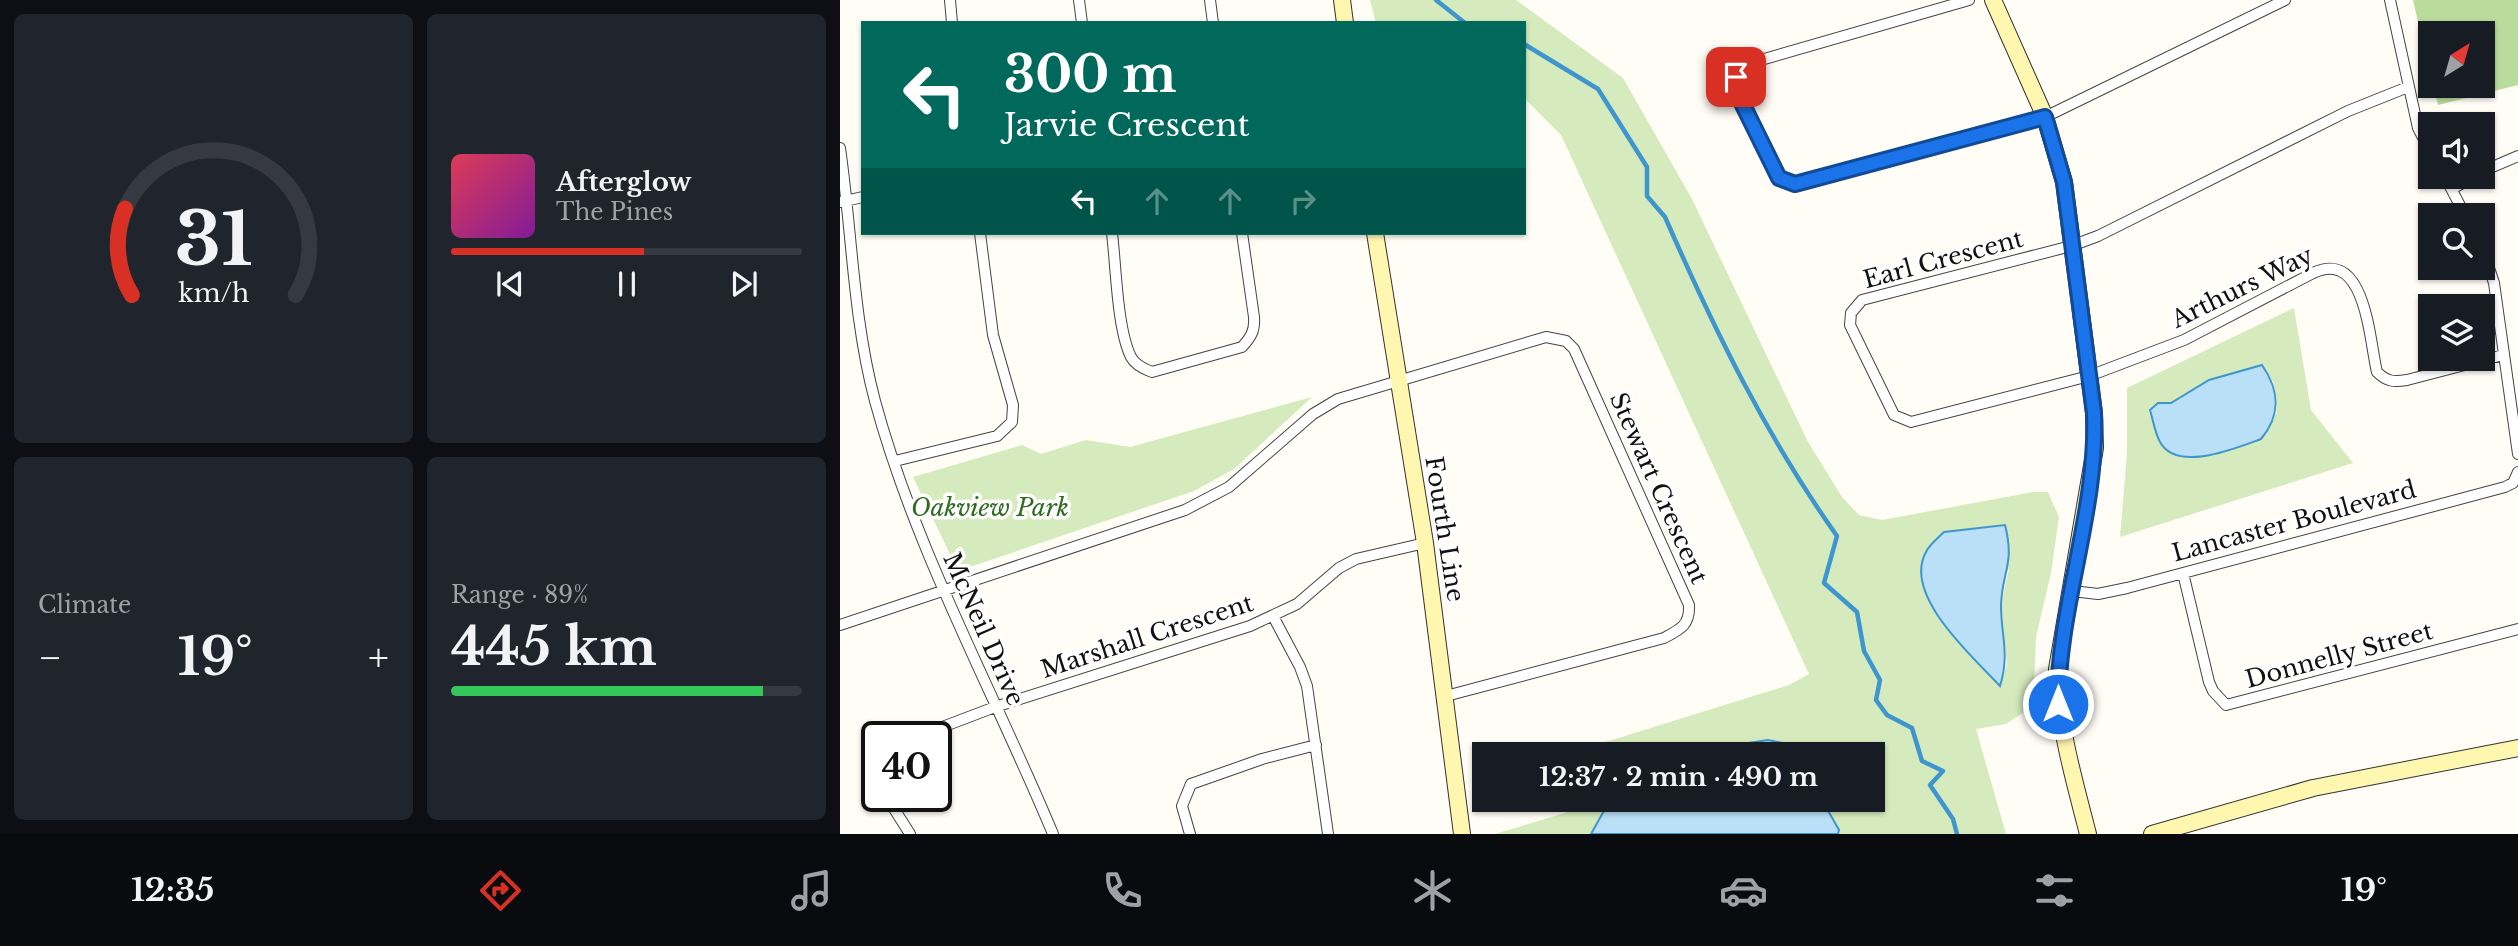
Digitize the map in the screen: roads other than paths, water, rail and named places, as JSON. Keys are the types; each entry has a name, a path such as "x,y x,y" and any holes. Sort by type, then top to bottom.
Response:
{"main road":[{"path":"1342,0 1345,21"},
{"path":"1993,0 2045,117 2064,182 2089,376 2095,448 2073,591 2061,640 2058,704 2088,834"},
{"name":"Fourth Line","path":"1376,235 1425,543 1462,834"},
{"path":"2152,834 2313,788 2518,748"}],"street":[{"path":"950,0 953,21"},
{"path":"1079,0 1082,21"},
{"path":"1210,0 1213,21"},
{"path":"1969,0 1746,64 1740,69 1735,88 1779,178 1795,184 1813,181 2045,117 2285,0"},
{"path":"2390,0 2407,88 2418,128"},
{"path":"2071,246 2119,227 2348,111 2407,88"},
{"name":"McNeil Drive","path":"840,148 844,201 864,355 875,402 912,514 1052,834"},
{"path":"2495,166 2518,156"},
{"path":"2452,189 2459,203"},
{"path":"895,461 997,436 1012,422 1013,405 993,335 980,235"},
{"path":"1112,235 1122,319 1131,357 1141,367 1152,372 1242,347 1250,338 1255,329 1242,235"},
{"name":"Earl Crescent","path":"2071,246 1862,300 1851,313 1850,325 1890,408 1903,421 1911,422 2089,376"},
{"name":"Arthurs Way","path":"2089,376 2184,340 2314,273 2334,267 2345,272 2357,289 2366,311 2377,372 2383,378 2393,382 2407,380 2503,355"},
{"path":"2493,280 2518,454"},
{"name":"Stewart Crescent","path":"1398,378 1546,337 1566,341 1574,349 1689,605 1685,626 1664,638 1446,696"},
{"path":"840,625 1185,510 1229,487 1313,414 1338,399 1398,378"},
{"name":"Lancaster Boulevard","path":"2073,591 2109,592 2505,487 2513,484 2518,472"},
{"name":"Marshall Crescent","path":"952,724 1273,616 1297,604 1339,568 1356,559 1425,543"},
{"name":"Donnelly Street","path":"2183,573 2209,682 2213,691 2226,705 2518,629"},
{"name":"Marshall Crescent","path":"1273,616 1304,676 1328,834"},
{"path":"1190,834 1182,806 1191,784 1262,759 1316,744"},
{"path":"896,812 910,834"}],"water":[{"path":"2262,365 2272,384 2276,403 2272,421 2261,439 2208,456 2193,457 2179,456 2168,451 2160,442 2150,410 2158,403 2171,403 2209,380"},
{"path":"2005,525 2009,549 2001,605 2005,654 2000,686 1944,624 1924,587 1921,569 1927,549 1944,532"},
{"path":"1603,812 1829,812 1839,830 1838,834 1591,834"}],"waterway":[{"path":"1436,0 1462,21"},
{"path":"1526,45 1598,89 1647,167 1647,196 1665,217 1722,341 1764,421 1837,536 1824,583 1857,612 1864,651 1880,680 1876,700 1887,715 1912,728 1922,761 1943,771 1930,785 1953,819 1957,834"}],"park label":[{"name":"Oakview Park","path":"990,507"}]}
